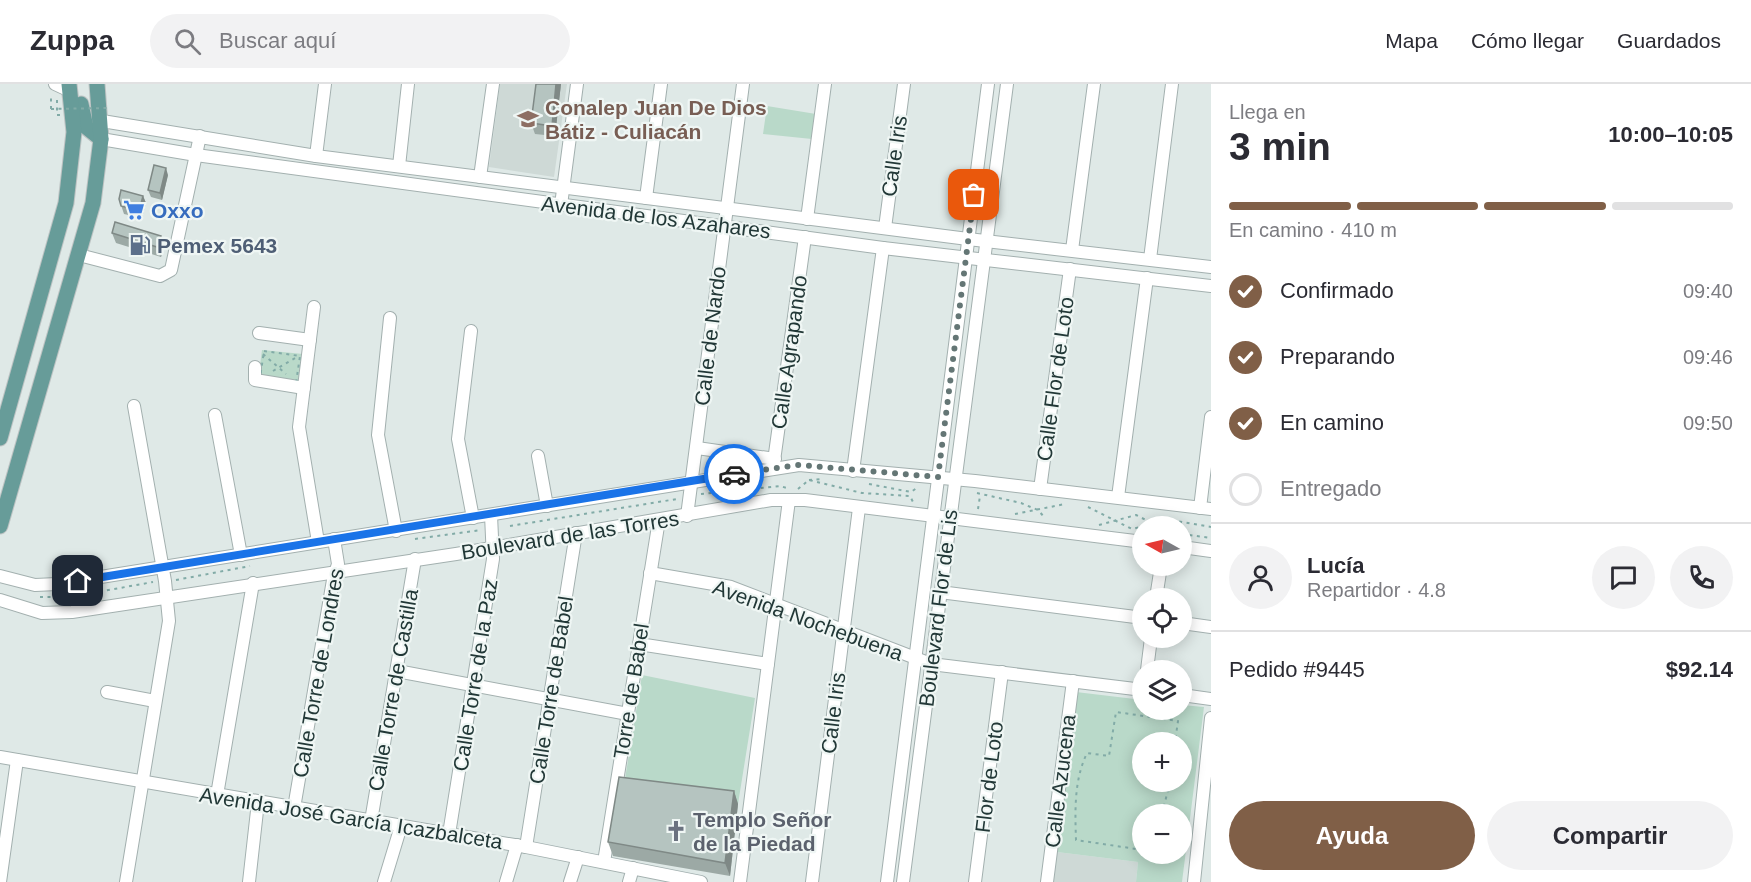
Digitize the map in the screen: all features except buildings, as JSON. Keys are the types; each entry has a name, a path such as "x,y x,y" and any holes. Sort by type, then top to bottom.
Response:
{"main road":[{"path":"0,526 79,255 98,180 105,114 97,84"},
{"path":"63,88 78,96 86,127 101,140"},
{"path":"0,438 66,203 73,153 63,88"},
{"path":"16,383 40,390"}],"street":[{"path":"316,156 325,84"},
{"path":"399,166 408,84"},
{"path":"480,177 493,84"},
{"path":"561,205 578,84"},
{"path":"646,198 661,84"},
{"name":"Calle de Nardo","path":"687,516 743,84"},
{"path":"807,219 825,84"},
{"name":"Calle Iris","path":"885,228 904,84"},
{"name":"Boulevard Flor de Lis","path":"887,882 988,84"},
{"name":"Boulevard Flor de Lis","path":"903,882 1006,84"},
{"path":"1072,250 1094,84"},
{"path":"1150,259 1172,84"},
{"name":"Avenida de los Azahares","path":"105,114 200,136 316,156 968,239 1211,267"},
{"path":"79,255 160,276 171,270 200,136"},
{"name":"Avenida de los Azahares","path":"101,140 196,155 883,248 984,257 1211,286"},
{"name":"Calle Agrapando","path":"774,463 805,237"},
{"path":"853,471 883,248"},
{"name":"Calle Flor de Loto","path":"1040,489 1070,269"},
{"path":"1118,497 1147,278"},
{"path":"314,307 310,340 300,385 299,427 318,542"},
{"path":"390,318 378,435 396,531"},
{"path":"471,331 458,439 473,518"},
{"path":"259,333 310,340"},
{"path":"258,373 255,380 300,385"},
{"path":"126,882 169,621 167,597 134,406"},
{"path":"215,415 241,555"},
{"path":"1206,509 1211,417"},
{"path":"697,448 774,463"},
{"path":"538,456 547,506"},
{"name":"Boulevard de las Torres","path":"0,576 44,586 547,506 693,481 774,463 938,477 1206,509"},
{"name":"Boulevard de las Torres","path":"0,600 51,613 493,547 771,500 933,516 1132,541"},
{"path":"740,882 789,500"},
{"name":"Calle Iris","path":"812,882 859,508"},
{"name":"Calle Torre de la Paz","path":"449,834 493,547 491,515"},
{"name":"Torre de Babel","path":"604,862 659,520"},
{"name":"Calle Torre de Babel","path":"506,882 521,846 549,699 576,533"},
{"name":"Calle Torre de Londres","path":"294,808 337,571 334,539"},
{"path":"1192,548 1211,551"},
{"name":"Calle Torre de Castilla","path":"372,821 415,559"},
{"name":"Avenida Nochebuena","path":"650,573 722,585 931,664 1132,689"},
{"path":"217,795 253,583"},
{"path":"940,592 1132,617"},
{"path":"1192,624 1211,627"},
{"path":"639,644 768,664"},
{"path":"397,671 628,714"},
{"name":"Flor de Loto","path":"975,882 1002,672"},
{"name":"Calle Azucena","path":"1047,882 1073,681"},
{"path":"107,692 155,701"},
{"path":"1192,696 1211,699"},
{"path":"1194,882 1211,718"},
{"name":"Avenida José García Icazbalceta","path":"0,757 141,783 521,846 702,882"},
{"path":"0,882 17,760"},
{"path":"249,882 258,802"},
{"path":"384,882 401,826"},
{"path":"570,882 578,857"},
{"path":"629,882 633,868"}],"path":[{"path":"63,88 50,94 51,109 105,114"},
{"path":"258,373 264,351 300,356"},
{"path":"263,354 300,385"},
{"path":"300,356 300,385"},
{"path":"258,373 279,368 300,356"},
{"path":"258,373 300,385"},
{"path":"809,480 831,479"},
{"path":"861,482 911,492 916,487 925,487"},
{"path":"974,490 980,496 999,497 1038,510 1046,520"},
{"path":"978,509 980,496"},
{"path":"510,526 689,497"},
{"path":"1014,514 1066,504"},
{"path":"1084,506 1132,529"},
{"path":"971,510 988,511"},
{"path":"1090,529 1113,520 1136,514 1139,516"},
{"path":"1192,524 1211,527"},
{"path":"1192,535 1211,538"},
{"path":"170,581 251,565"},
{"path":"1132,848 1076,840 1075,811 1080,768 1088,753 1109,756 1116,712 1178,722 1176,732"}],"shaded area":[{"name":"Conalep Juan De Dios Bátiz - Culiacán","path":"500,84 567,84 554,177 489,167"},
{"path":"1057,852 1132,861 1132,864 1138,864 1136,882 1053,882"}],"green space":[{"path":"767,106 816,114 812,139 763,134"},
{"path":"262,350 303,354 298,384 258,380"},
{"path":"642,675 755,698 738,804 623,791"},
{"path":"1076,692 1132,699 1132,720 1192,720 1192,706 1204,707 1192,804 1132,804 1132,861 1057,852"},
{"path":"1138,864 1184,864 1182,882 1136,882"}],"way so far":[{"path":"734,474 783,466 815,465 853,471 938,477 974,195"}],"place":[{"name":"Conalep Juan De Dios Bátiz - Culiacán","path":"528,119"},
{"name":"Oxxo","path":"134,210"},
{"name":"Pemex 5643","path":"140,245"},
{"name":"Templo Señor de la Piedad","path":"676,831"}],"route":[{"path":"78,581 396,531 734,474"}]}
